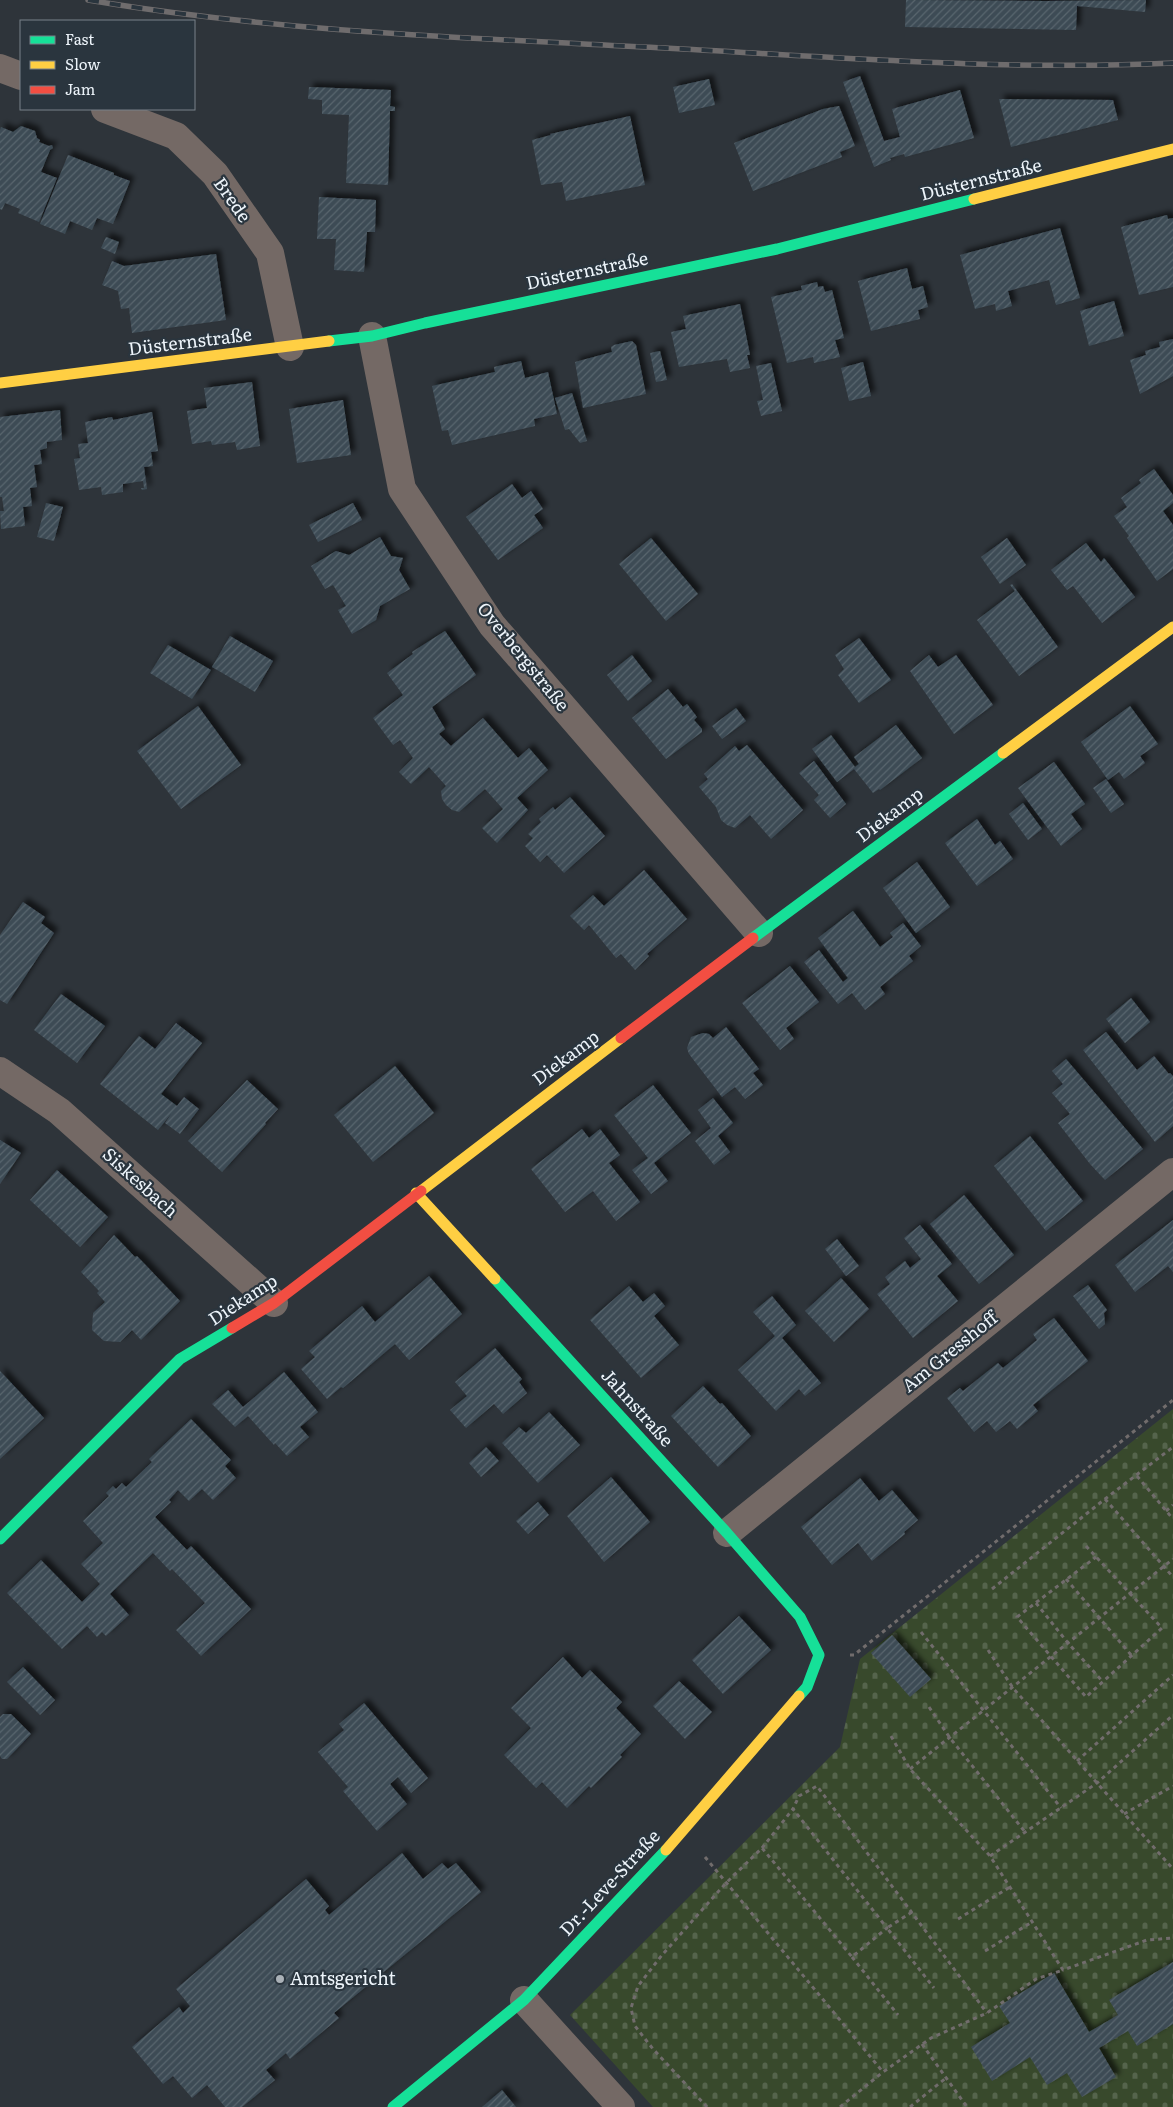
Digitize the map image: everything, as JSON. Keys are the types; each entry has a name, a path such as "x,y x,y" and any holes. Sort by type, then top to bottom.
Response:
{"street":[{"path":"0,68 20,76"},
{"name":"Brede","path":"108,110 176,136 215,174 270,253 290,347"},
{"name":"Düsternstraße","path":"0,383 372,336 425,323 777,249 1173,149"},
{"name":"Overbergstraße","path":"372,336 402,489 492,626 759,933"},
{"name":"Diekamp","path":"0,1538 180,1359 274,1303 759,933 1173,627"},
{"name":"Siskesbach","path":"0,1071 59,1111 274,1303"},
{"name":"Am Gresshoff","path":"727,1533 1173,1172"},
{"name":"Jahnstraße","path":"416,1193 727,1533 800,1617 819,1655"},
{"name":"Dr.-Leve-Straße","path":"393,2107 524,2000 684,1831 807,1686 819,1655"},
{"path":"524,2000 621,2107"}],"path":[{"path":"819,1655 854,1655 1173,1400"},
{"path":"992,1589 1104,1499 1173,1447"},
{"path":"1136,1476 1173,1519"},
{"path":"1104,1499 1173,1577"},
{"path":"1166,1511 1173,1505"},
{"path":"1086,1546 1162,1628 1086,1698 1016,1617 1096,1557"},
{"path":"910,1769 1173,1559"},
{"path":"1066,1579 1132,1656"},
{"path":"1036,1602 1068,1643 1103,1682"},
{"path":"921,1632 1061,1808"},
{"path":"988,1650 1012,1688 1173,1869"},
{"path":"1077,1761 1173,1675"},
{"path":"929,1707 950,1738 1025,1832"},
{"path":"990,1856 1097,1783 1173,1715"},
{"path":"891,1736 910,1769 990,1856 1063,1970"},
{"path":"707,2107 635,2026 630,2008 638,1986 662,1955 726,1882 762,1848 793,1808 799,1796 817,1786 988,2013"},
{"path":"1124,1814 1173,1786"},
{"path":"793,1808 934,1988"},
{"path":"684,1831 883,2072"},
{"path":"762,1848 898,2015"},
{"path":"958,1919 1010,1887"},
{"path":"852,1957 887,1928 912,1912"},
{"path":"985,1951 1032,1922"},
{"path":"840,2107 883,2072 930,2038 988,2013 1036,1979 1146,1940 1173,1938"},
{"path":"922,2044 967,2107"},
{"path":"910,2107 946,2078"}],"green space":[{"path":"1173,1409 1173,2107 653,2107 570,2015 840,1747 860,1659"}],"building":[{"path":"906,0 1146,0 1145,12 1077,6 1076,30 905,27"},
{"path":"860,76 884,141 900,137 892,109 960,90 974,138 905,157 904,154 890,158 891,160 874,167 843,82"},
{"path":"709,79 715,105 679,113 673,87"},
{"path":"309,87 391,90 390,106 395,107 395,111 390,111 388,185 346,183 349,115 322,114 322,100 308,99"},
{"path":"999,99 1113,100 1118,120 1011,147"},
{"path":"839,106 855,146 840,152 842,157 753,191 734,143 823,109"},
{"path":"630,116 645,185 566,201 562,182 541,185 532,140 550,134"},
{"path":"21,126 35,131 37,138 40,140 39,142 49,146 52,145 53,148 50,150 41,172 57,178 39,222 18,213 20,209 5,203 2,210 0,209 0,130 1,127 13,132"},
{"path":"68,155 130,181 113,224 97,218 92,230 70,221 65,234 40,224"},
{"path":"319,197 376,200 375,232 367,232 364,272 334,270 336,239 317,239"},
{"path":"1167,215 1168,219 1173,218 1173,287 1139,295 1121,227"},
{"path":"1060,228 1080,298 1056,305 1049,280 1008,291 1012,306 996,311 995,304 975,309 960,255"},
{"path":"106,237 119,242 115,254 101,248"},
{"path":"216,254 226,320 132,333 129,308 121,309 118,291 102,285 112,261 124,266"},
{"path":"907,268 912,289 923,286 928,307 918,310 920,319 871,331 858,281"},
{"path":"817,282 818,287 823,286 825,292 832,290 844,338 835,340 840,357 814,363 813,357 787,363 771,297 802,290 801,286"},
{"path":"1114,301 1124,336 1089,346 1080,311"},
{"path":"740,304 750,355 747,355 750,368 730,372 727,359 679,367 671,332 686,329 683,316"},
{"path":"1173,339 1173,376 1140,394 1130,360 1146,355 1145,351 1160,347 1159,342"},
{"path":"632,341 636,345 646,394 583,408 575,362 612,352 611,347 614,345"},
{"path":"660,351 667,380 656,382 650,353"},
{"path":"521,361 525,378 548,372 557,414 534,419 535,426 452,445 448,430 442,431 432,386 495,372 494,367"},
{"path":"863,362 871,396 849,401 841,368"},
{"path":"771,363 782,411 761,416 757,401 763,400 756,366"},
{"path":"252,382 260,446 237,450 235,442 212,445 211,441 192,444 187,411 207,408 204,388"},
{"path":"572,393 587,441 580,443 569,429 565,430 555,398"},
{"path":"343,400 351,455 297,463 289,409"},
{"path":"60,410 62,440 47,442 47,448 40,450 42,464 34,465 37,487 30,488 32,506 23,507 25,526 1,529 0,511 4,511 2,497 0,497 0,417"},
{"path":"152,412 158,451 151,452 153,466 144,467 147,489 142,490 141,488 144,488 143,481 123,484 123,492 102,495 101,487 79,490 74,459 80,458 78,444 88,443 85,422 112,417 113,420"},
{"path":"1154,469 1173,495 1173,503 1163,511 1173,525 1173,569 1157,581 1114,516 1127,507 1121,498 1141,483 1139,480"},
{"path":"512,484 522,498 531,491 543,509 534,515 543,528 498,560 466,517"},
{"path":"46,503 63,507 54,541 37,537"},
{"path":"353,503 362,520 318,542 309,525"},
{"path":"380,537 391,556 403,558 399,570 410,589 380,606 376,620 352,634 338,610 346,606 333,585 325,589 311,566 336,551 349,555"},
{"path":"651,538 698,594 666,621 619,564"},
{"path":"1007,538 1026,565 1000,584 981,557"},
{"path":"1086,543 1101,562 1104,558 1135,597 1102,623 1073,586 1067,590 1051,570"},
{"path":"1012,584 1058,647 1019,676 977,620 1015,591 1010,585"},
{"path":"445,631 476,675 432,707 445,729 439,734 451,746 483,718 518,758 529,748 548,770 517,798 528,810 497,843 482,828 503,809 485,789 459,812 452,810 442,799 441,791 446,786 429,767 411,784 399,772 413,758 400,740 393,745 373,718 403,695 387,673 413,654 412,652"},
{"path":"230,636 273,661 255,692 212,667"},
{"path":"859,638 891,680 859,703 838,675 844,669 835,655"},
{"path":"168,645 211,670 192,699 150,673"},
{"path":"632,655 652,681 628,701 607,675"},
{"path":"929,655 938,667 956,655 993,705 954,734 910,671"},
{"path":"668,689 683,707 687,704 697,717 694,720 702,729 702,732 666,759 632,718"},
{"path":"198,706 241,765 181,809 137,751"},
{"path":"1130,706 1158,744 1140,756 1145,763 1124,779 1119,772 1108,780 1081,742"},
{"path":"736,708 746,721 722,739 712,726"},
{"path":"896,725 922,758 880,790 873,793 854,769 837,782 812,749 831,735 855,767 859,764 854,757"},
{"path":"747,745 803,810 771,839 750,815 735,828 727,825 721,820 716,807 699,787 708,779 704,774 735,746 739,751"},
{"path":"814,761 846,804 830,818 814,800 819,795 799,773"},
{"path":"1054,762 1085,804 1071,814 1082,829 1061,846 1018,788"},
{"path":"1106,779 1124,804 1111,813 1093,788"},
{"path":"570,797 605,836 564,873 547,855 540,862 525,846 533,838 528,834 541,822 539,819 553,807 555,810"},
{"path":"1023,803 1042,829 1028,840 1009,814"},
{"path":"977,819 995,845 1000,841 1013,859 977,886 945,843"},
{"path":"917,862 950,907 916,933 883,888"},
{"path":"644,870 687,919 647,954 649,956 635,970 621,954 616,958 589,925 584,930 570,916 593,895 604,906"},
{"path":"23,902 45,917 41,923 54,933 7,1004 0,1000 0,935"},
{"path":"853,911 880,947 893,937 890,933 903,923 921,946 909,956 913,961 880,987 885,994 865,1010 852,993 838,1004 804,962 819,950 843,982 848,978 818,938"},
{"path":"790,966 819,1002 786,1028 794,1039 780,1050 742,1003"},
{"path":"61,994 105,1026 77,1063 34,1030"},
{"path":"1131,998 1150,1022 1125,1043 1106,1019"},
{"path":"176,1023 202,1043 161,1094 177,1106 184,1097 199,1109 180,1134 165,1123 171,1114 158,1130 100,1084 139,1036 155,1049"},
{"path":"726,1027 759,1069 753,1073 763,1085 745,1099 735,1087 722,1097 689,1054 687,1048 691,1037 703,1033 709,1034 713,1038"},
{"path":"1106,1032 1137,1070 1154,1056 1169,1074 1173,1076 1173,1126 1155,1142 1083,1050"},
{"path":"1066,1059 1143,1149 1105,1180 1058,1123 1070,1114 1052,1093 1063,1084 1052,1071"},
{"path":"395,1066 434,1113 373,1162 334,1115"},
{"path":"247,1080 278,1109 222,1172 188,1141"},
{"path":"653,1085 691,1133 654,1163 668,1181 651,1194 632,1170 648,1158 614,1115"},
{"path":"713,1098 733,1123 718,1136 730,1152 714,1165 695,1141 711,1128 698,1110"},
{"path":"582,1129 589,1138 600,1129 620,1155 609,1163 640,1202 616,1221 593,1191 565,1212 531,1169"},
{"path":"1030,1136 1083,1201 1046,1231 994,1166"},
{"path":"0,1140 21,1153 0,1184"},
{"path":"57,1170 108,1217 80,1247 30,1200"},
{"path":"964,1195 1014,1255 979,1284 930,1224"},
{"path":"1173,1220 1173,1272 1168,1266 1135,1292 1115,1265"},
{"path":"920,1225 952,1264 937,1276 958,1301 913,1338 877,1294 890,1284 885,1277 905,1261 910,1268 921,1259 904,1238"},
{"path":"114,1235 180,1301 141,1340 132,1330 120,1342 104,1341 92,1330 93,1313 105,1302 97,1293 99,1291 81,1272"},
{"path":"837,1239 859,1266 846,1276 825,1249"},
{"path":"429,1276 462,1314 409,1360 395,1344 343,1388 341,1387 327,1399 301,1369 315,1357 309,1351 362,1306 375,1322"},
{"path":"841,1278 869,1309 834,1342 805,1311"},
{"path":"1088,1285 1107,1310 1104,1313 1105,1324 1099,1329 1073,1296"},
{"path":"629,1286 643,1302 654,1293 665,1306 654,1316 679,1345 641,1378 590,1320"},
{"path":"772,1296 796,1325 782,1338 821,1383 805,1396 799,1389 776,1411 738,1370 775,1336 753,1312"},
{"path":"1054,1318 1088,1361 1033,1405 1038,1411 1017,1429 1010,1421 996,1432 987,1421 974,1432 947,1398 960,1388 963,1391 998,1363 1003,1368 1037,1340 1033,1334"},
{"path":"495,1348 522,1379 519,1382 527,1393 503,1414 494,1404 466,1428 450,1410 467,1396 455,1382"},
{"path":"0,1371 44,1418 0,1459"},
{"path":"284,1372 318,1412 300,1427 309,1437 287,1456 275,1443 274,1445 248,1416 235,1427 212,1404 228,1390 243,1407"},
{"path":"703,1386 720,1404 722,1403 751,1436 718,1467 671,1416"},
{"path":"549,1412 580,1445 538,1483 502,1443 519,1427 526,1433"},
{"path":"191,1419 231,1460 225,1466 236,1478 213,1500 202,1489 189,1501 178,1490 169,1500 171,1502 155,1517 187,1550 191,1546 251,1609 201,1656 176,1630 205,1603 172,1569 170,1571 153,1553 110,1594 129,1615 106,1636 102,1632 97,1637 87,1626 62,1649 7,1593 41,1560 82,1602 100,1584 81,1564 103,1543 83,1521 109,1496 106,1493 113,1486 116,1489 122,1483 126,1487 152,1462 149,1459"},
{"path":"486,1447 499,1461 481,1477 469,1463"},
{"path":"611,1477 650,1522 604,1562 567,1516"},
{"path":"860,1478 879,1501 892,1490 918,1520 904,1532 905,1534 872,1561 858,1543 832,1565 801,1527"},
{"path":"538,1502 549,1515 528,1534 516,1521"},
{"path":"739,1616 771,1650 723,1694 692,1660"},
{"path":"892,1635 931,1679 910,1697 871,1653"},
{"path":"563,1657 582,1678 590,1670 622,1702 616,1708 641,1734 620,1755 622,1757 591,1788 589,1786 567,1808 542,1782 536,1788 504,1755 531,1728 511,1708"},
{"path":"23,1667 55,1700 40,1715 7,1682"},
{"path":"679,1681 712,1712 685,1739 653,1706"},
{"path":"364,1703 428,1778 411,1793 398,1777 390,1784 407,1804 377,1831 343,1791 348,1787 318,1752 344,1730 339,1724"},
{"path":"3,1714 11,1714 31,1734 7,1759 2,1759 0,1756 0,1717"},
{"path":"402,1853 423,1879 442,1863 448,1869 456,1863 481,1892 334,2013 339,2018 290,2059 286,2053 266,2070 275,2080 242,2107 225,2107 207,2085 192,2098 173,2076 163,2084 132,2047 179,2007 183,2013 190,2006 176,1989 306,1879 329,1906 325,1910 329,1915"},
{"path":"1173,1962 1173,2024 1137,2046 1128,2031 1099,2048 1116,2077 1082,2097 1067,2073 1047,2085 1030,2057 992,2081 971,2047 1010,2023 999,2006 1054,1973 1089,2032 1118,2015 1109,2000"},
{"path":"502,2090 516,2107 482,2107"}],"railway":[{"path":"88,0 232,20 448,37 919,62 1046,65 1173,63"}],"traffic: fast":[{"path":"329,341 372,336 425,323 777,249 974,199"},
{"path":"753,938 1003,753"},
{"path":"495,1279 727,1533 800,1617 819,1655 807,1687 799,1696"},
{"path":"0,1539 180,1359 232,1328"},
{"path":"393,2107 524,2000 666,1850"}],"traffic: slow":[{"path":"974,199 1173,149"},
{"path":"0,383 329,341"},
{"path":"1003,753 1173,627"},
{"path":"421,1191 621,1038"},
{"path":"416,1193 495,1279"},
{"path":"666,1850 799,1696"}],"traffic: jam":[{"path":"621,1038 753,938"},
{"path":"232,1328 274,1303 421,1191"}],"place":[{"name":"Amtsgericht","path":"280,1979"}]}
